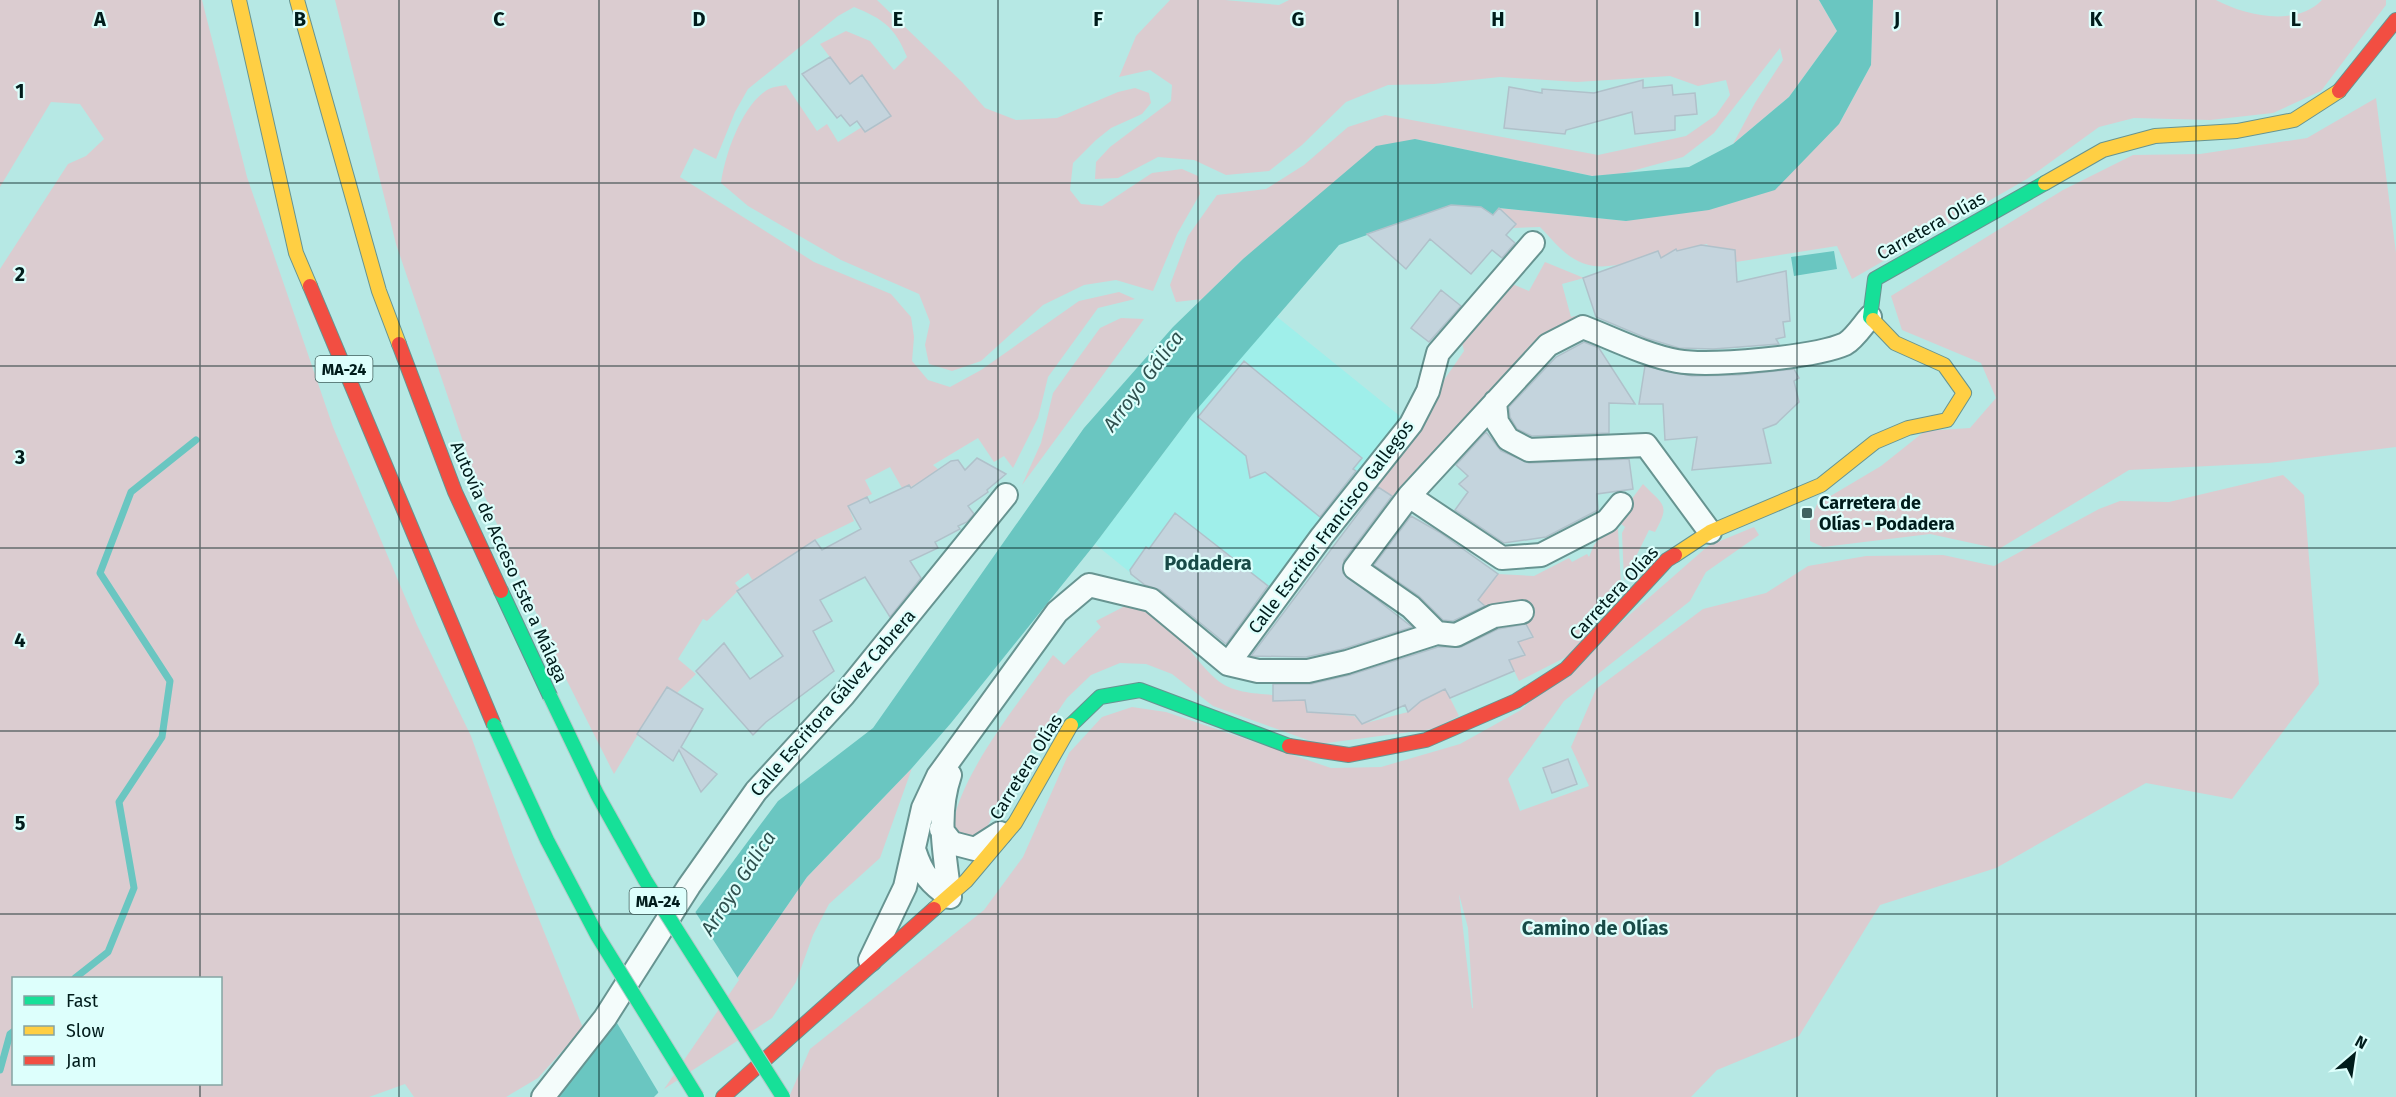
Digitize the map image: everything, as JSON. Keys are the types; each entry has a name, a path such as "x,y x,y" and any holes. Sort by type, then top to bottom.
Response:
{"main road":[{"name":"MA-24","path":"239,0 296,254 494,724 547,840 597,935 698,1097"},
{"name":"Autovía de Acceso Este a Málaga","path":"297,0 379,291 454,492 597,794 645,880 783,1097"},
{"name":"Carretera Olías","path":"723,1097 950,897 1015,824 1068,728 1101,697 1140,690 1288,746 1349,755 1426,740 1516,701 1566,669 1667,560 1710,532 1821,485 1875,442 1908,428 1947,420 1964,393 1944,365 1894,343 1869,317 1875,279 2103,150 2154,136 2237,131 2294,120 2336,95 2396,20"}],"street":[{"name":"Calle Escritor Francisco Gallegos","path":"1228,664 1322,536 1411,424 1428,392 1438,353 1533,243"},
{"path":"1437,633 1411,607 1355,568 1409,496 1548,345 1583,327 1657,357 1680,362 1747,361 1820,352 1847,343 1869,317"},
{"path":"1495,402 1497,422 1508,440 1529,450 1646,446 1710,532"},
{"name":"Calle Escritora Gálvez Cabrera","path":"543,1097 605,1018 689,886 756,791 843,696 1006,495"},
{"path":"1409,496 1502,558 1540,555 1607,521 1621,504"},
{"path":"864,973 905,887 915,852 923,808 939,776 1057,612 1089,585 1151,600 1228,664 1258,670 1308,671 1347,662 1437,633 1456,635 1494,616 1522,612"},
{"path":"950,897 941,830 943,796 958,751"},
{"path":"941,830 952,843 975,849 1015,824"},
{"path":"915,852 921,872 933,885 950,897"}],"shaded area":[{"path":"0,0 202,0 247,177 333,427 417,625 471,736 513,855 583,1028 538,1078 506,1097 414,1097 405,1084 369,1097 0,1097 0,269 68,164 86,156 104,139 80,104 51,102 0,187"},
{"path":"335,0 877,0 962,82 985,108 1016,120 1057,118 1118,92 1135,88 1149,93 1151,103 1142,114 1111,128 1073,163 1070,190 1081,204 1102,206 1152,173 1182,169 1198,176 1200,194 1177,234 1153,291 1116,280 1084,285 1043,305 981,361 952,371 929,364 925,345 930,322 919,294 841,260 748,206 721,183 726,158 736,132 750,107 769,89 786,85 817,131 827,124 838,142 862,127 866,132 891,116 862,76 850,84 820,44 846,31 870,41 894,70 907,57 893,31 880,20 854,7 838,16 748,89 735,112 716,159 694,148 680,177 814,262 891,294 911,317 914,337 912,361 928,380 950,387 981,370 1079,301 1119,292 1135,299 1098,308 1048,377 1038,418 1013,468 1004,456 994,462 978,438 933,465 939,470 911,487 909,485 902,488 890,467 865,480 872,494 848,506 854,521 815,540 753,581 748,573 735,583 740,589 707,621 703,619 678,659 696,674 677,693 667,687 614,774 559,665 471,465 396,244"},
{"path":"1170,0 1225,0 1279,5 1289,0 1819,0 1837,31 1789,97 1733,144 1755,103 1783,60 1780,48 1714,133 1683,157 1621,174 1592,176 1415,139 1243,259 1202,299 1176,302 1170,285 1188,236 1217,195 1266,189 1304,165 1348,127 1385,115 1598,155 1686,136 1716,115 1730,95 1726,80 1698,86 1670,76 1577,82 1500,77 1434,84 1388,85 1346,102 1302,145 1269,171 1226,175 1194,160 1158,157 1118,178 1095,179 1096,162 1110,147 1171,101 1172,85 1150,70 1119,77 1136,36"},
{"path":"1873,0 2216,0 2242,11 2270,16 2299,14 2322,0 2386,0 2386,5 2321,91 2273,113 2210,120 2134,118 2099,127 2027,179 1852,279 1837,246 1736,262 1735,250 1707,244 1677,251 1676,249 1661,258 1658,252 1626,263 1592,266 1581,263 1567,254 1540,227 1513,228 1516,224 1499,208 1626,221 1839,124 1871,65"},
{"path":"2376,98 2396,253 2396,447 2269,463 2129,470 1999,549 1930,534 1823,547 1810,541 1810,522 1817,504 1881,466 1925,431 1970,428 1996,398 1981,363 1902,330 1891,296 2063,190 2133,155 2200,154 2307,138"},
{"path":"1545,262 1584,278 1562,284 1571,317 1575,316 1576,321 1564,323 1538,339 1397,500 1373,483 1464,351 1460,335 1510,283 1529,291"},
{"path":"1276,316 1406,421 1273,590 1175,513 1132,574 1095,544 1192,415"},
{"path":"1121,318 1144,319 1022,485 1041,443 1053,393 1100,328"},
{"path":"2283,475 2304,495 2319,684 2232,799 2146,783 1996,868 1880,905 1799,1036 1717,1070 1691,1097 789,1097 810,1049 984,910 1023,857 1069,753 1102,717 1132,707 1166,712 1331,768 1381,767 1460,744 1521,710 1708,546 1754,527 1759,535 1706,572 1690,601 1564,701 1508,779 1520,811 1589,786 1571,747 1596,689 1703,609 1766,593 1808,566 1866,556 1943,555 1994,566 2099,509 2120,501 2169,502","holes":["1459,894 1468,928 1473,1008"]},
{"path":"1643,484 1660,501 1664,510 1663,516 1655,532 1649,530 1624,581 1622,533 1625,527 1616,520"},
{"path":"1611,526 1618,529 1621,584 1617,593 1572,654 1519,681 1509,660 1525,655 1518,642 1533,637 1522,617 1531,605 1528,602 1518,609 1490,611 1478,600 1498,574 1534,576 1569,558 1572,562 1587,554 1589,557 1594,545"},
{"path":"1129,604 1143,607 1155,614 1177,634 1216,679 1236,690 1273,695 1274,701 1305,697 1307,712 1354,716 1362,724 1408,712 1420,701 1438,693 1440,678 1459,716 1433,729 1319,744 1213,706 1172,674 1146,664 1120,663 1091,675 1067,698 1017,771 985,831 976,839 952,833 956,812 977,765 1053,655 1064,665 1101,627 1096,621"},
{"path":"912,768 880,858 829,904 813,935 796,982 772,1018 658,1093 807,877"}],"water":[{"name":"Arroyo Gálica","path":"1819,0 1873,0 1871,65 1839,124 1775,190 1709,210 1626,221 1499,208 1493,215 1481,207 1451,205 1339,245 1192,415 1095,544 951,723 912,768 807,877 658,1093 654,1097 558,1097 778,801 873,728 1084,428 1173,327 1243,259 1376,146 1415,139 1592,176 1689,167 1733,144 1789,97 1837,31"},
{"path":"1834,251 1837,269 1794,276 1791,257"}],"pier":[{"path":"694,910 739,980 660,1095 614,1018"}],"building":[{"path":"830,57 850,84 862,75 891,116 865,132 857,121 850,126 841,115 837,118 802,74"},
{"path":"1643,80 1643,88 1672,85 1673,95 1695,93 1697,114 1675,116 1675,130 1635,134 1632,112 1566,130 1565,134 1504,128 1509,87 1542,93 1542,89 1594,93"},
{"path":"1451,205 1481,207 1493,215 1499,208 1516,224 1506,235 1515,243 1502,258 1492,250 1471,274 1430,239 1406,269 1367,234"},
{"path":"1701,245 1735,250 1737,282 1786,271 1790,321 1783,322 1785,337 1776,339 1779,344 1713,349 1679,348 1646,338 1596,317 1583,278 1658,251 1661,258 1676,249 1677,251"},
{"path":"1441,290 1461,306 1429,342 1411,328"},
{"path":"1584,342 1599,348 1635,404 1609,403 1609,433 1532,436 1517,429 1510,417 1509,407 1556,357"},
{"path":"1244,361 1362,458 1353,469 1356,471 1320,517 1265,472 1250,478 1246,456 1198,417"},
{"path":"1645,366 1692,376 1738,375 1794,369 1799,378 1794,381 1799,402 1776,424 1763,429 1771,463 1692,470 1697,437 1665,440 1663,404 1639,404"},
{"path":"1486,432 1501,451 1529,463 1629,459 1633,489 1597,494 1598,510 1546,537 1504,543 1455,510 1468,492 1459,484 1468,476 1456,465"},
{"path":"977,458 1006,474 987,490 988,492 968,506 974,514 967,522 958,526 960,529 935,542 938,548 910,561 921,578 890,617 865,577 820,600 832,621 813,631 834,671 766,722 753,735 696,671 724,643 750,679 783,656 737,591 815,540 822,550 861,529 848,506 867,497 870,503 909,485 911,488 951,461 958,460 965,470"},
{"path":"1378,487 1392,496 1344,560 1343,573 1412,627 1343,649 1306,657 1251,656"},
{"path":"1175,513 1268,586 1226,644 1160,590 1145,585 1131,574 1130,570 1146,547 1149,549"},
{"path":"1411,516 1439,532 1498,574 1478,600 1485,606 1453,621 1443,620 1419,596 1374,565"},
{"path":"1526,624 1533,637 1518,642 1525,655 1509,660 1514,671 1450,698 1445,689 1421,701 1408,712 1405,705 1362,724 1355,715 1307,712 1305,700 1273,701 1273,684 1311,684 1350,675 1438,647 1461,647 1498,629"},
{"path":"667,687 703,709 681,747 717,774 701,792 679,750 673,761 637,734"},
{"path":"1568,759 1577,784 1552,793 1543,768"}],"waterway":[{"path":"76,977 108,952 134,888 119,802 162,737 170,681 100,573 131,492 196,440"},
{"path":"0,1070 12,1032"}],"traffic: fast":[{"path":"1873,320 1870,317 1875,279 2045,183"},
{"path":"501,591 550,696"},
{"path":"1071,725 1100,697 1140,690 1289,746"},
{"path":"550,696 597,794 645,880 783,1097"},
{"path":"494,725 547,840 597,935 697,1097"}],"traffic: slow":[{"path":"239,0 296,253 310,286"},
{"path":"297,0 379,291 399,344"},
{"path":"2045,183 2103,150 2155,136 2237,131 2294,120 2339,91"},
{"path":"1675,555 1710,532 1821,485 1875,442 1908,428 1947,420 1964,393 1944,365 1895,343 1873,320"},
{"path":"934,909 966,881 1015,823 1071,725"}],"traffic: jam":[{"path":"2339,91 2396,20"},
{"path":"310,286 494,725"},
{"path":"399,344 455,492 501,591"},
{"path":"1289,746 1349,755 1426,740 1516,701 1566,669 1667,560 1675,555"},
{"path":"723,1097 934,909"}],"place":[{"name":"Carretera de Olías - Podadera","path":"1807,513"}],"district":[{"name":"Podadera","path":"1208,563"},
{"name":"Camino de Olías","path":"1595,928"}]}
